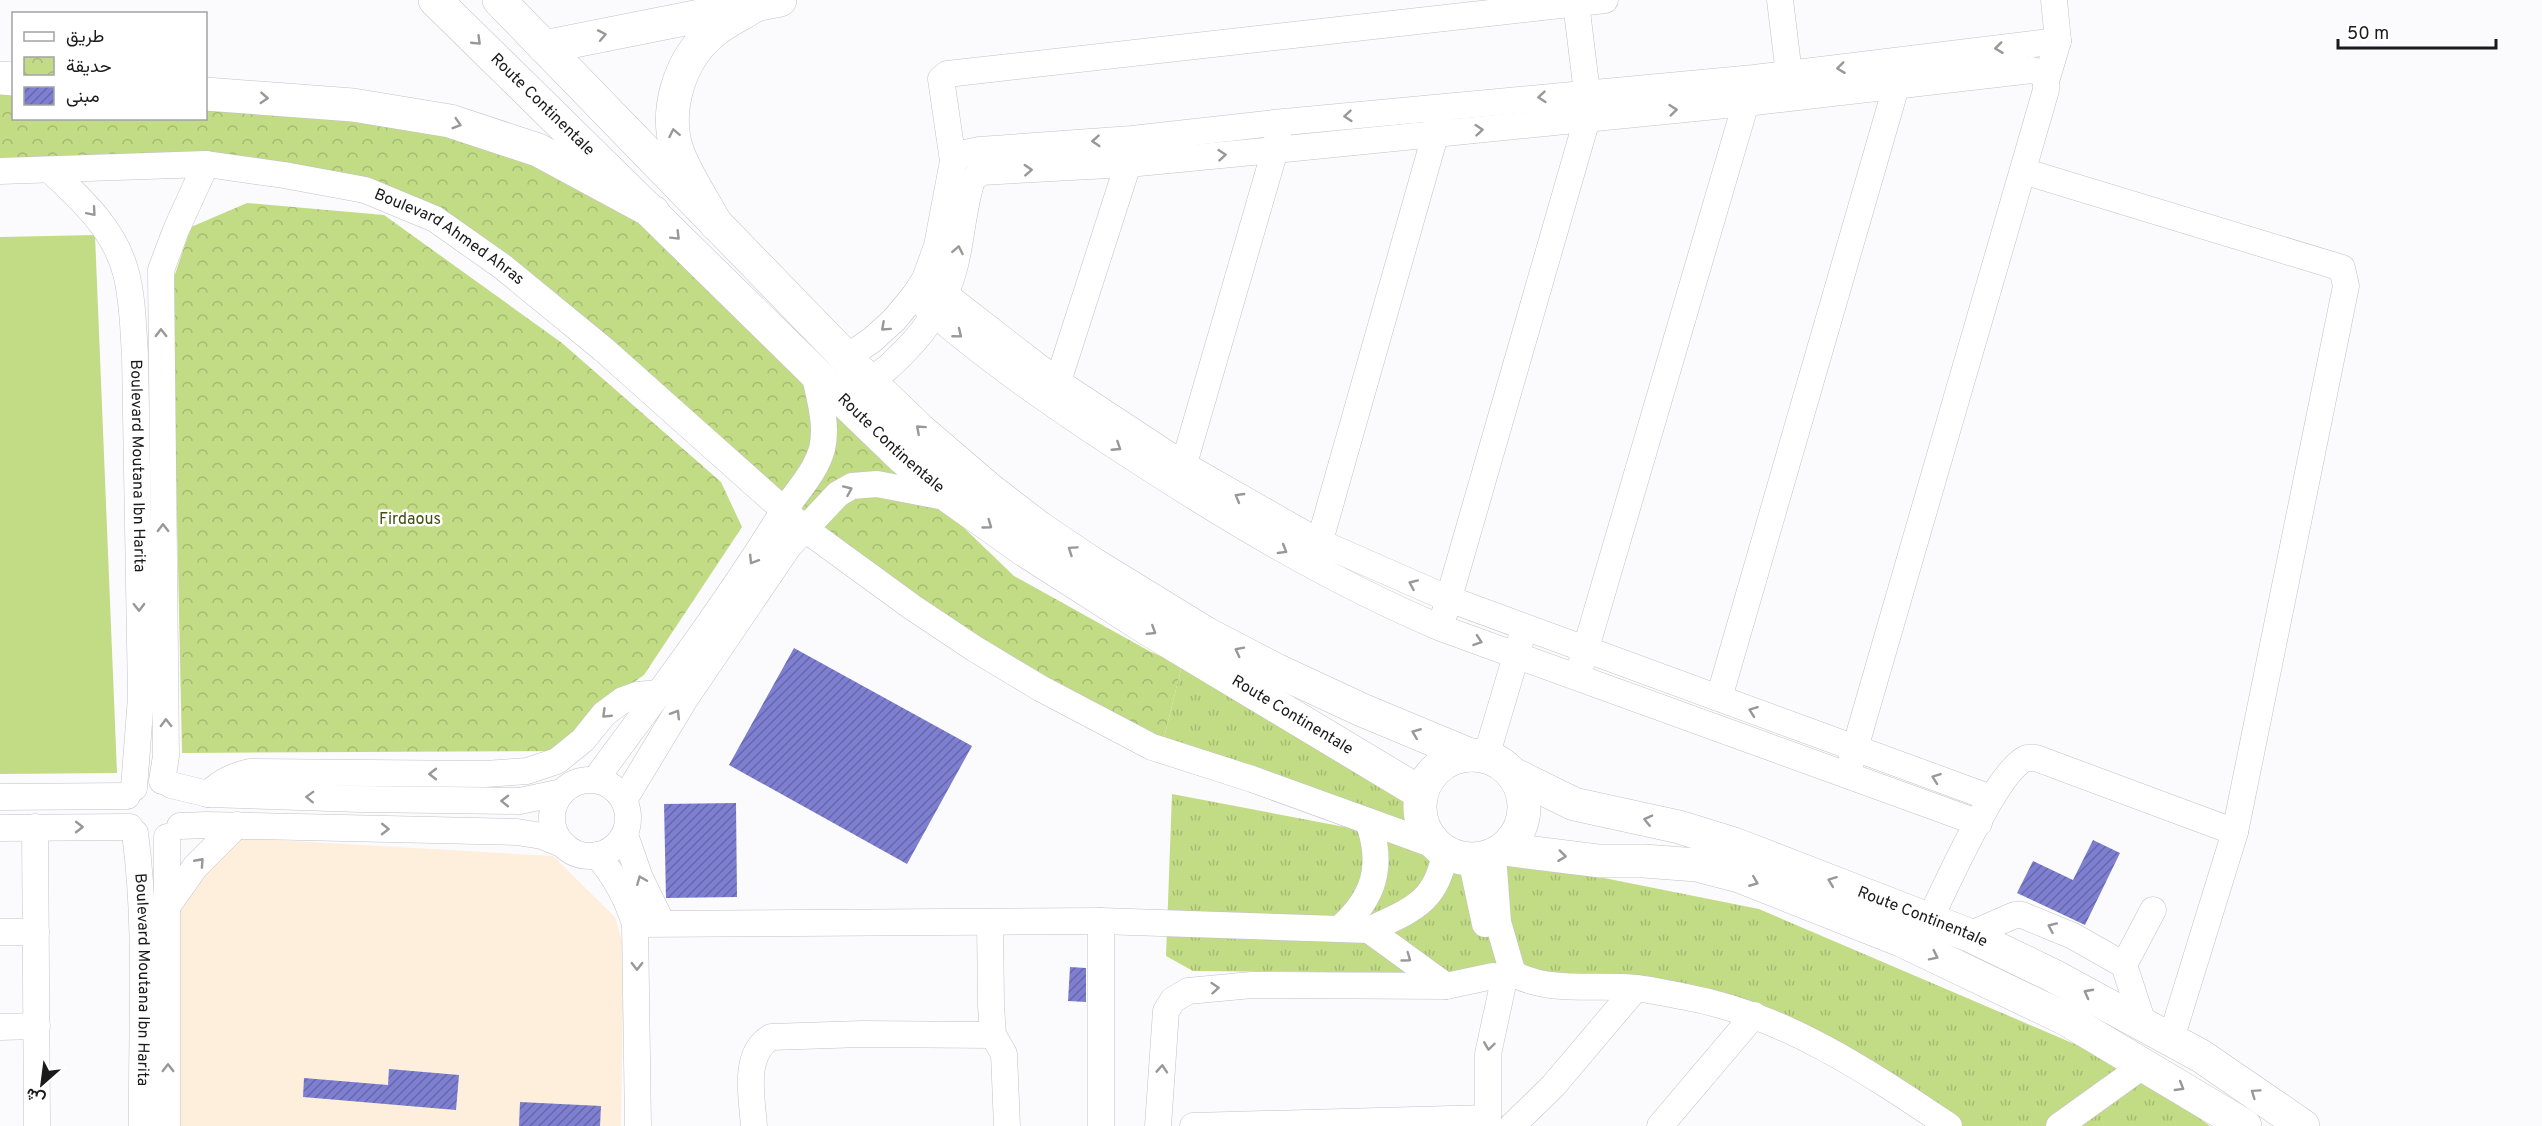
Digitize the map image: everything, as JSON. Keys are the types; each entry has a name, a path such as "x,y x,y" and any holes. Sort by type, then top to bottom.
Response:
{"main road":[{"name":"Route Continentale","path":"435,0 901,456 951,498 1023,549 1157,635 1421,793"},
{"name":"Route Continentale","path":"499,0 857,369 920,430 990,490 1038,527 1207,634 1266,665 1362,710 1478,756"},
{"path":"544,47 768,3"},
{"path":"716,224 678,150 672,124 675,99 683,72 696,50 713,32 768,3"},
{"path":"207,94 353,105 450,121 538,150 653,212"},
{"path":"1478,756 1501,764 1513,774 1521,789 1524,805 1522,822 1515,837 1470,852 1428,835 1422,822 1421,793 1428,778 1439,766 1454,758 1478,756"},
{"name":"Route Continentale","path":"1513,774 1574,804 1679,827 1734,844 1969,935 2052,975 2201,1056 2303,1126"},
{"name":"Route Continentale","path":"1470,852 1697,865 1739,876 1903,940 2066,1019 2246,1126"}],"street":[{"path":"1605,0 947,74 941,79 953,161 937,246 919,288 879,333 857,369 878,376 916,339 939,305 955,267 972,180 981,172 1128,164 1275,150 1746,103 2032,70 2041,73 2046,81"},
{"path":"1780,0 1789,74"},
{"path":"1847,775 2046,90 2046,81 2058,41 2054,0"},
{"path":"1441,628 1587,119 1587,93 1576,3"},
{"path":"953,161 965,153 979,150 1132,139 1280,122 1754,78 2058,41"},
{"path":"1719,698 1896,87 1899,60"},
{"path":"1578,677 1754,78"},
{"path":"1312,567 1437,134 1442,107"},
{"path":"1180,476 1275,150 1280,122"},
{"path":"1054,393 1128,164 1132,139"},
{"path":"953,161 972,180"},
{"name":"Boulevard Ahmed Ahras","path":"0,171 206,164 365,190 435,219 503,267 603,349 805,529 912,607 975,649 1123,733 1162,750 1368,821 1470,852"},
{"name":"Boulevard Moutana Ibn Harita","path":"166,783 161,270 206,164"},
{"name":"Boulevard Moutana Ibn Harita","path":"51,171 80,198 104,226 118,251 126,273 131,306 135,356 141,697 130,792"},
{"path":"2023,171 2342,268 2346,286 2235,832 2171,1039"},
{"path":"919,288 1054,393 1312,567 1375,600 1441,628 1979,823"},
{"path":"595,780 729,597 812,472 822,449 823,417 814,372"},
{"path":"1180,476 1319,542 1449,599 1991,798"},
{"path":"624,800 685,699 789,546 838,494 852,486 889,485 951,498"},
{"path":"1478,756 1525,627"},
{"path":"208,794 234,775 250,772 485,774 527,771 557,761 583,740 604,714 623,700 637,695 659,693"},
{"path":"1930,919 1991,798 2006,778 2025,759 2036,758 2235,832"},
{"path":"0,828 132,830 150,839 173,832 237,825 517,832 542,836 585,856 608,852 625,835 628,811 624,800 606,784 595,780 572,784 562,792 552,813 556,836 564,845"},
{"path":"0,797 130,792 142,782 166,783 208,794 520,801 562,792"},
{"path":"166,783 183,801 183,818 173,832"},
{"path":"130,792 125,817 132,830"},
{"path":"1339,929 1363,904 1371,888 1376,855 1368,821"},
{"path":"169,904 195,867 237,825"},
{"path":"35,827 38,1126"},
{"name":"Boulevard Moutana Ibn Harita","path":"132,830 139,864 142,1126"},
{"name":"Boulevard Moutana Ibn Harita","path":"168,1126 169,904 173,832"},
{"path":"625,835 640,878 662,923"},
{"path":"635,924 1101,921 1369,930 1403,914 1427,897 1442,872 1470,852 1485,924 1504,975 1488,1054 1488,1122 1193,1126"},
{"path":"597,855 627,899 635,924 638,1126"},
{"path":"2124,965 2153,910"},
{"path":"1969,935 2015,915 2022,915 2073,936 2124,965 2143,1023"},
{"path":"1101,921 1101,1126"},
{"path":"990,922 993,1035 1004,1054 1007,1126"},
{"path":"1369,930 1446,986"},
{"path":"0,932 36,932"},
{"path":"1158,1126 1166,1011 1179,995 1188,991 1252,985 1446,986 1504,975 1552,986 1636,988 1722,1004 1836,1053 1949,1126"},
{"path":"1512,1126 1553,1086 1636,988"},
{"path":"1660,1126 1754,1016"},
{"path":"0,1027 37,1026"},
{"path":"754,1126 751,1076 754,1059 765,1041 771,1037 862,1034 993,1035"},
{"path":"2059,1126 2144,1065"}],"shaded area":[{"path":"223,837 553,856 615,917 624,948 621,1126 179,1126 172,897"}],"green space":[{"path":"0,87 12,87 12,120 207,120 207,97 450,121 639,202 933,498 1014,576 1151,652 1182,665 1159,758 979,662 435,219 284,175 0,171"},
{"name":"Firdaous","path":"247,203 384,215 562,343 721,482 742,527 644,675 611,698 564,751 182,753 172,283 191,227"},
{"path":"95,235 117,773 0,774 0,237"},
{"path":"1182,665 1438,816 1437,827 1444,846 1759,909 2126,1066 2210,1126 1956,1126 1743,1000 1563,974 1193,971 1166,956 1172,794 1424,842 1159,758"}],"building":[{"path":"794,648 972,746 907,864 729,765"},
{"path":"736,803 737,897 666,898 664,804"},
{"path":"2093,840 2120,853 2085,925 2017,893 2033,861 2073,880"},
{"path":"1070,967 1086,968 1086,1002 1068,1001"},
{"path":"389,1069 459,1075 456,1110 303,1097 304,1078 388,1085"},
{"path":"520,1102 601,1106 600,1126 519,1126"}]}
